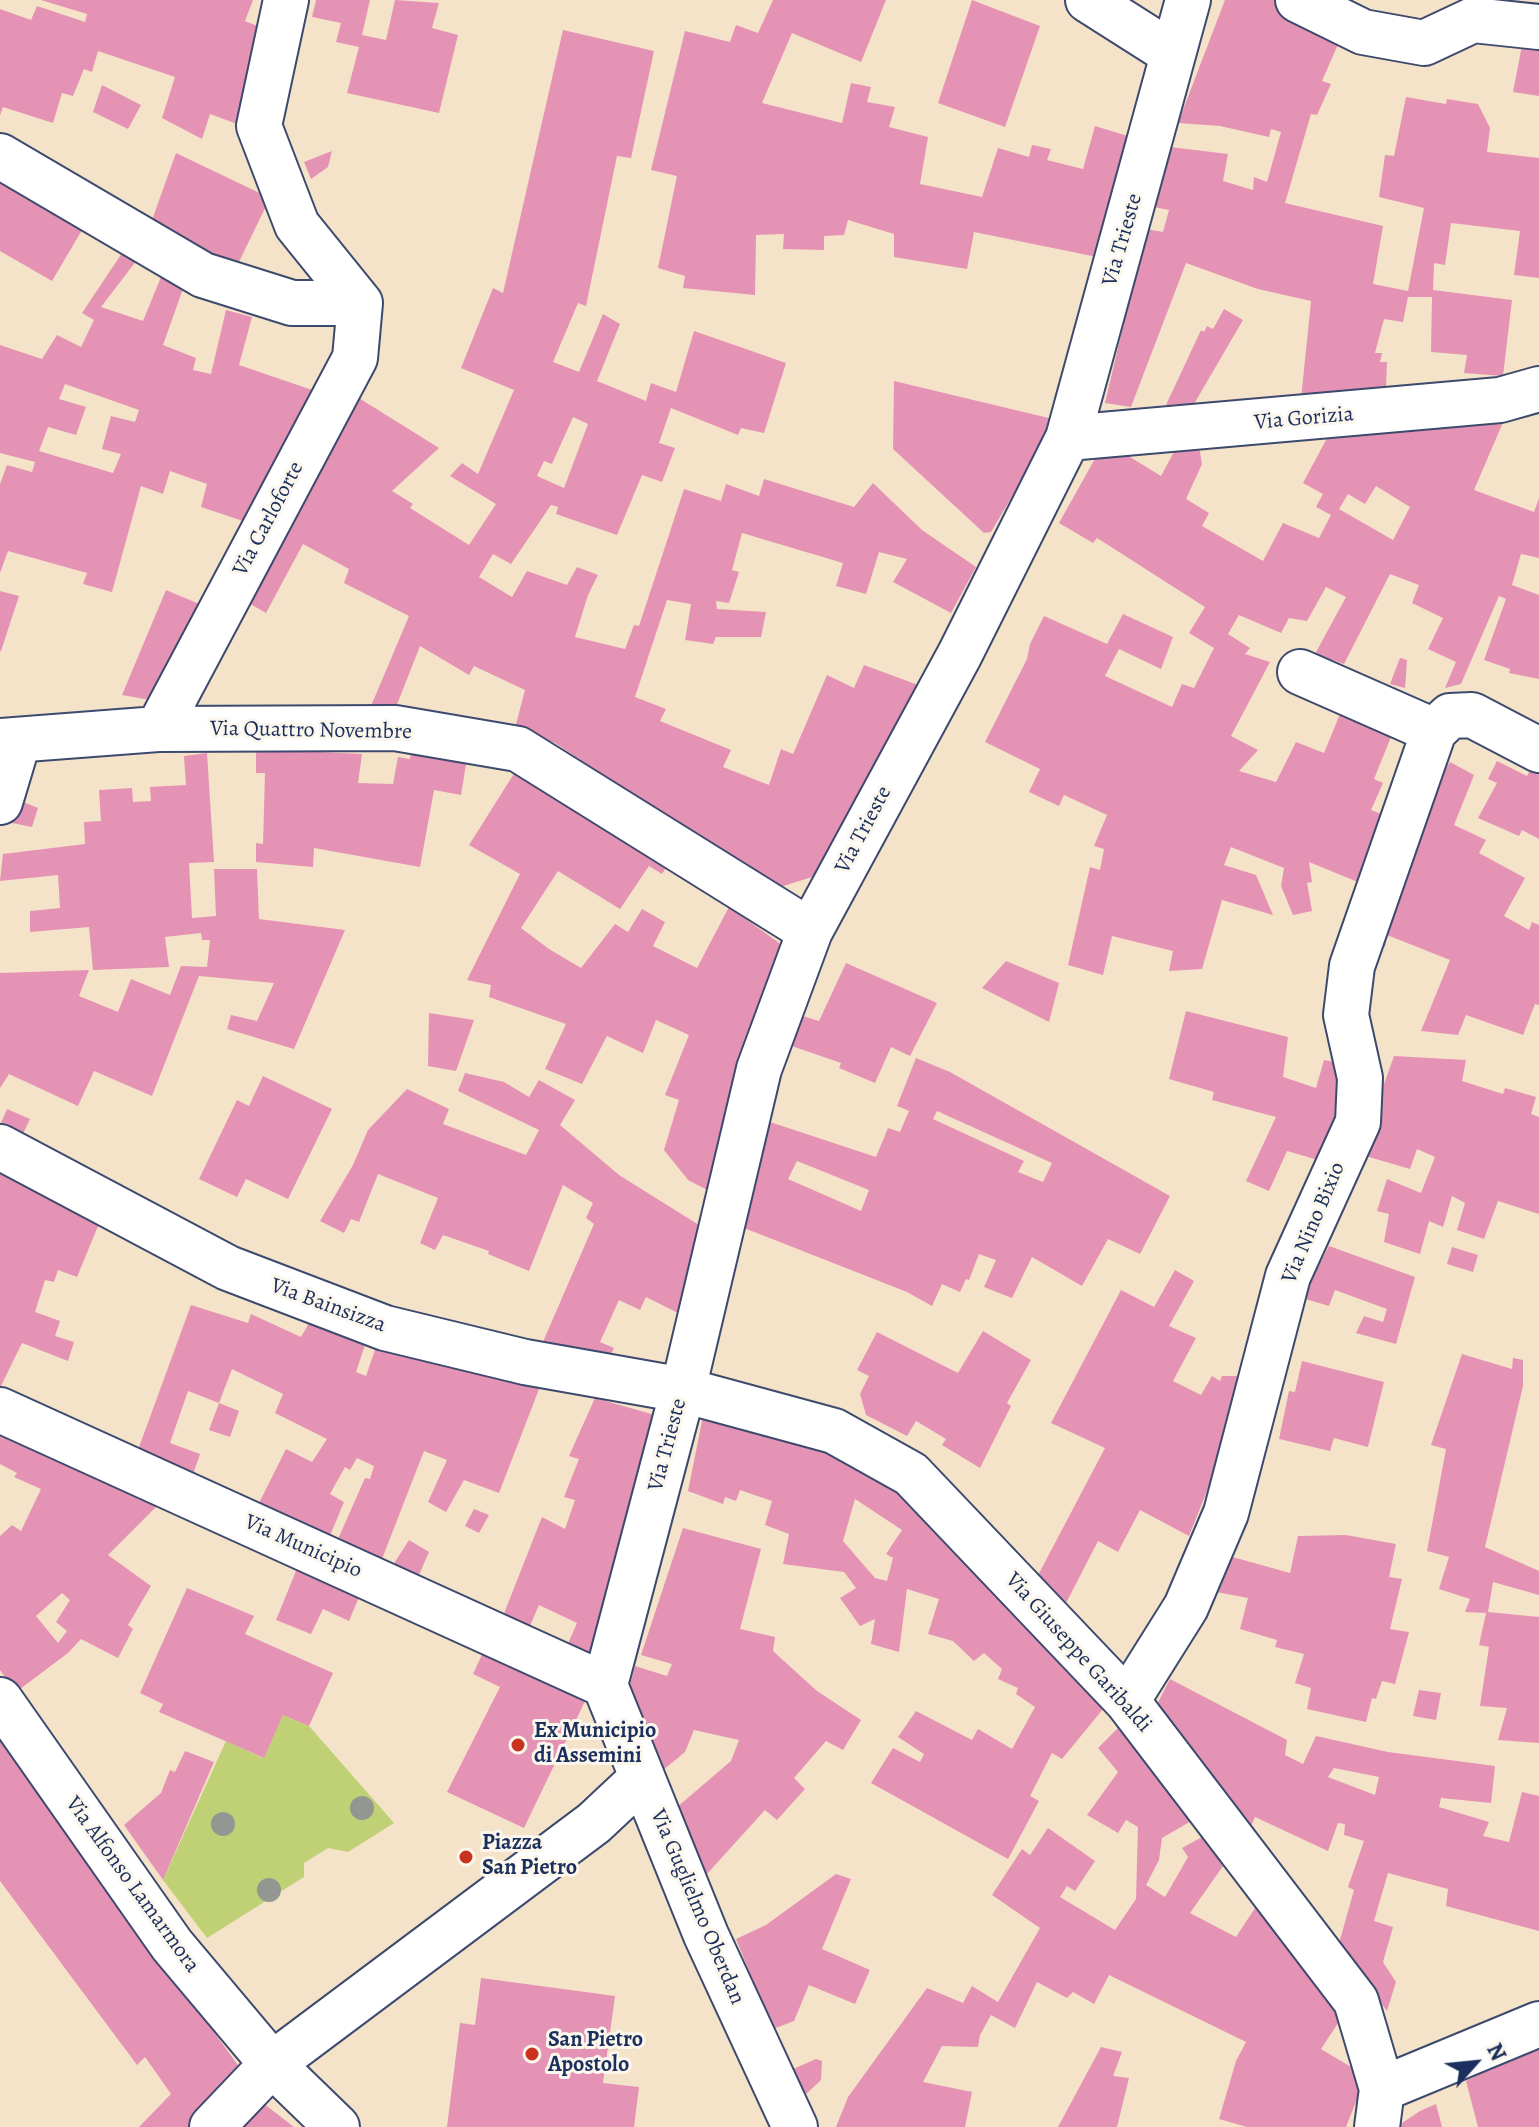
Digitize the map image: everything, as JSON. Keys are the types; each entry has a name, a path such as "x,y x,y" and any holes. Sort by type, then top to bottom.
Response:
{"street":[{"path":"286,0 259,126 297,225 360,303"},
{"path":"1088,0 1173,54"},
{"name":"Via Trieste","path":"605,1685 683,1390 759,1069 810,931 960,654 1068,438 1188,0"},
{"path":"1298,0 1363,32 1424,43 1473,20 1539,27"},
{"path":"0,156 203,275 292,303 360,303"},
{"name":"Via Carloforte","path":"158,729 355,358 360,303"},
{"name":"Via Gorizia","path":"1068,438 1500,400 1539,389"},
{"path":"1300,672 1434,731 1450,716 1472,715 1539,750"},
{"name":"Via Quattro Novembre","path":"9,742 158,729 395,728 518,749 810,931"},
{"name":"Via Nino Bixio","path":"1127,1701 1186,1607 1226,1513 1288,1276 1358,1122 1360,1078 1346,1015 1352,966 1434,731"},
{"path":"0,802 9,742"},
{"name":"Via Bainsizza","path":"0,1147 228,1268 385,1328 525,1362 683,1390"},
{"name":"Via Giuseppe Garibaldi","path":"683,1390 834,1431 911,1474 1127,1701 1356,2001 1380,2108"},
{"name":"Via Municipio","path":"0,1410 605,1685"},
{"name":"Via Guglielmo Oberdan","path":"605,1685 706,1935 795,2127"},
{"name":"Via Alfonso Lamarmora","path":"0,1700 172,1945 272,2064"},
{"path":"212,2127 272,2064 594,1823 642,1778"},
{"path":"1380,2108 1539,2024"},
{"path":"272,2064 337,2127"}],"green space":[{"path":"283,1715 309,1726 394,1823 348,1852 328,1848 304,1863 304,1877 207,1938 163,1880 226,1741 263,1758"}],"building":[{"path":"41,0 253,0 245,21 267,30 240,103 248,128 210,114 202,139 162,118 175,77 98,51 92,72 84,69 73,96 62,93 53,123 3,107 0,115 0,9 31,20 37,6 85,22 87,14"},
{"path":"316,0 370,0 362,35 386,40 395,0 439,3 432,28 458,35 439,113 347,93 359,47 336,42 341,23 312,17"},
{"path":"773,0 886,0 861,62 792,33 762,103 842,123 851,83 871,87 867,102 895,107 889,127 928,137 920,184 982,197 998,148 1029,157 1032,145 1051,149 1047,160 1083,169 1095,126 1131,137 1102,258 974,232 967,269 894,257 894,234 848,220 844,235 824,236 824,250 783,249 784,234 756,235 755,295 683,288 685,276 658,268 677,176 651,170 685,31 730,42 736,25 758,33"},
{"path":"972,0 1040,26 1005,127 938,103"},
{"path":"1225,0 1277,0 1343,33 1322,81 1331,84 1317,115 1311,114 1285,203 1383,226 1373,284 1408,291 1424,208 1379,197 1385,155 1394,156 1406,97 1446,104 1447,99 1478,104 1490,128 1487,152 1539,158 1539,278 1514,275 1520,231 1451,223 1445,265 1434,263 1433,290 1512,300 1503,376 1464,373 1467,355 1431,352 1432,297 1408,297 1403,322 1384,319 1375,353 1382,353 1380,362 1387,362 1386,388 1301,399 1311,301 1258,289 1186,263 1131,407 1105,403 1146,229 1163,232 1169,210 1154,207 1170,147 1228,154 1223,181 1253,190 1254,177 1267,182 1281,132 1271,129 1269,137 1220,126 1178,123"},
{"path":"563,30 654,51 631,158 617,156 586,306 578,303 553,362 579,372 603,314 620,324 597,381 646,401 651,383 676,392 694,331 786,363 764,433 741,428 738,435 671,408 659,443 675,448 662,482 642,475 617,535 556,514 558,507 551,505 511,564 493,554 479,577 512,597 527,571 567,585 577,567 598,575 588,595 575,637 625,649 634,625 639,626 684,489 721,501 726,484 759,496 764,479 854,507 873,483 922,530 976,567 951,613 893,582 907,559 879,552 866,594 836,586 843,563 742,533 732,570 739,572 729,603 716,601 717,609 766,612 761,637 716,637 713,644 685,640 691,604 667,600 635,697 666,709 660,721 731,750 723,767 769,785 781,749 793,754 827,675 854,688 864,665 918,685 815,876 774,889 555,743 515,728 525,690 474,666 469,675 420,646 396,707 371,706 409,616 344,583 349,569 303,544 266,613 240,598 354,395 439,448 392,491 413,504 410,508 469,545 496,504 450,476 462,463 478,474 514,390 461,368 493,288 503,293","holes":["573,417 588,424 564,488 537,476 544,461 552,464"]},
{"path":"1524,35 1539,38 1539,96 1513,92"},
{"path":"102,85 141,105 128,129 93,112"},
{"path":"332,151 328,167 311,179 304,162"},
{"path":"176,153 270,198 236,268 152,220"},
{"path":"0,178 85,225 52,281 0,251"},
{"path":"126,247 140,256 101,307 143,321 163,272 184,286 163,345 196,358 193,370 211,374 226,310 252,317 239,365 321,393 252,524 201,507 207,484 170,471 163,494 141,486 112,592 83,584 87,573 8,551 0,573 0,484 7,465 32,472 35,462 0,453 0,345 42,359 57,335 81,347 94,320 82,313","holes":["65,384 139,410 135,422 111,416 102,449 121,454 113,473 39,451 48,427 76,435 86,407 59,399"]},
{"path":"1224,309 1243,320 1194,404 1166,405 1201,330 1204,332 1207,326 1213,329"},
{"path":"894,381 1057,420 991,532 984,533 893,449"},
{"path":"1507,413 1474,490 1534,512 1539,498 1539,558 1521,554 1512,585 1539,595 1539,679 1509,673 1510,669 1484,660 1506,599 1499,596 1461,684 1445,688 1456,662 1428,649 1443,618 1412,603 1419,585 1390,574 1344,664 1315,654 1346,597 1326,587 1307,621 1289,618 1281,633 1239,615 1228,634 1250,648 1245,654 1270,662 1231,736 1258,750 1239,771 1276,782 1296,742 1324,753 1342,709 1393,732 1374,779 1383,783 1371,810 1387,816 1365,885 1309,862 1312,882 1307,883 1312,911 1293,915 1281,886 1284,868 1231,847 1224,865 1256,875 1273,915 1222,900 1202,969 1169,971 1173,951 1112,936 1103,975 1068,965 1090,867 1100,870 1104,849 1094,846 1107,815 1064,795 1059,806 1029,792 1040,769 985,742 1027,659 1030,644 1044,616 1107,644 1123,614 1173,637 1161,669 1119,649 1105,676 1172,707 1182,684 1194,688 1214,648 1189,633 1205,607 1097,538 1093,543 1059,523 1101,448 1140,443 1130,457 1161,476 1182,437 1197,435 1202,464 1186,499 1209,513 1202,526 1263,561 1283,523 1319,538 1331,515 1316,507 1323,494 1303,483 1334,425","holes":["1376,486 1410,507 1393,540 1339,509 1348,494 1365,504"]},
{"path":"166,590 204,606 156,701 122,695"},
{"path":"0,591 19,596 1,651 0,651"},
{"path":"1400,658 1407,660 1405,688 1390,684"},
{"path":"320,747 320,752 362,754 358,783 393,784 398,757 410,759 412,747 467,758 461,795 434,790 420,867 314,848 313,867 256,862 256,843 263,844 265,773 256,773 256,750"},
{"path":"207,753 214,862 189,863 192,918 216,916 214,869 257,869 259,919 345,930 294,1049 227,1029 231,1015 257,1021 274,983 199,976 152,1096 94,1071 78,1106 9,1074 0,1088 0,973 89,970 79,996 118,1012 131,979 170,995 181,966 207,967 210,940 202,940 201,933 165,937 169,967 93,970 89,927 30,932 30,911 60,908 58,875 0,881 3,854 85,844 84,822 101,821 99,790 132,788 133,802 151,801 150,787 186,785 184,756"},
{"path":"1497,761 1527,776 1532,766 1539,770 1539,839 1522,830 1519,836 1478,818 1497,783 1488,779"},
{"path":"1450,762 1474,775 1454,825 1486,840 1479,853 1525,878 1504,916 1529,930 1532,922 1539,925 1539,1005 1535,1004 1523,1035 1466,1015 1458,1035 1421,1031 1450,960 1387,935 1385,947 1373,943 1421,810"},
{"path":"515,772 670,861 662,874 649,866 620,909 558,871 521,928 549,949 581,968 615,924 628,932 642,909 665,922 653,946 697,968 729,907 789,950 717,1195 688,1180 664,1150 679,1100 665,1095 689,1035 656,1020 643,1053 607,1036 582,1084 545,1069 566,1024 489,997 491,985 467,980 520,874 469,845"},
{"path":"18,800 38,808 32,827 12,823"},
{"path":"1006,961 1059,983 1049,1022 982,988"},
{"path":"846,963 937,1003 910,1056 891,1047 875,1083 839,1068 841,1063 786,1044 793,1013 819,1021"},
{"path":"1186,1011 1288,1037 1283,1077 1316,1088 1324,1060 1341,1063 1345,1124 1328,1163 1287,1151 1269,1191 1246,1181 1276,1117 1212,1100 1214,1092 1169,1079"},
{"path":"429,1013 474,1020 456,1071 428,1066"},
{"path":"1394,1056 1466,1060 1462,1081 1503,1094 1505,1088 1536,1097 1531,1114 1539,1117 1539,1214 1498,1201 1484,1239 1457,1230 1465,1203 1452,1196 1443,1227 1429,1221 1420,1254 1384,1242 1389,1214 1377,1211 1387,1179 1421,1193 1435,1157 1417,1149 1410,1169 1359,1154"},
{"path":"916,1058 950,1072 1170,1196 1140,1254 1108,1239 1082,1286 1032,1257 1012,1298 984,1287 996,1260 979,1254 969,1280 966,1279 960,1292 942,1284 932,1306 907,1292 739,1226 767,1121 876,1157 888,1128 900,1132 909,1111 897,1106","holes":["937,1111 1052,1163 1043,1182 1018,1172 1024,1161 933,1119","797,1161 869,1190 861,1211 788,1179"]},
{"path":"465,1073 504,1082 529,1097 539,1080 575,1100 560,1125 619,1175 715,1235 686,1317 646,1297 640,1310 619,1300 600,1342 614,1348 604,1368 539,1351 594,1224 586,1218 593,1203 563,1185 529,1271 488,1254 489,1251 443,1235 435,1250 420,1243 438,1198 378,1174 359,1222 351,1219 344,1233 320,1221 353,1165 368,1130 407,1089 449,1109 443,1124 526,1155 539,1130 458,1091"},
{"path":"263,1076 332,1109 288,1199 246,1179 237,1197 199,1179 237,1100 249,1106"},
{"path":"7,1109 30,1119 21,1138 0,1125"},
{"path":"0,1171 98,1226 77,1277 58,1270 54,1282 45,1280 35,1312 60,1321 55,1336 74,1342 68,1361 22,1343 0,1388"},
{"path":"1329,1246 1415,1277 1396,1344 1356,1333 1364,1316 1383,1322 1387,1309 1335,1290 1329,1306 1302,1298"},
{"path":"1452,1247 1478,1255 1473,1272 1447,1264"},
{"path":"1175,1270 1194,1281 1169,1326 1196,1338 1173,1381 1201,1395 1212,1376 1220,1381 1222,1376 1241,1376 1213,1476 1189,1536 1140,1510 1118,1552 1098,1541 1063,1609 1036,1579 1105,1448 1051,1423 1121,1290 1154,1307"},
{"path":"191,1305 248,1323 251,1314 301,1337 313,1316 368,1336 356,1372 366,1376 378,1341 541,1384 499,1493 464,1480 446,1512 428,1502 447,1460 424,1451 382,1559 338,1539 365,1478 370,1479 374,1466 357,1458 350,1470 345,1467 330,1494 344,1502 329,1538 257,1507 286,1449 312,1462 327,1439 275,1413 283,1394 232,1369 219,1403 188,1391 170,1443 200,1454 191,1480 135,1458"},
{"path":"983,1331 1031,1360 1007,1403 1011,1406 980,1468 942,1445 946,1439 916,1421 907,1436 866,1415 860,1394 869,1376 857,1370 877,1332 958,1373"},
{"path":"1462,1354 1512,1369 1513,1358 1523,1360 1523,1386 1485,1547 1539,1571 1539,1595 1493,1582 1488,1612 1539,1617 1539,1743 1498,1740 1507,1708 1480,1706 1489,1647 1479,1645 1486,1613 1465,1612 1470,1599 1439,1589 1449,1557 1427,1551 1446,1449 1431,1445"},
{"path":"1302,1361 1384,1382 1368,1447 1334,1438 1330,1451 1279,1439 1289,1391 1295,1392"},
{"path":"595,1398 662,1417 594,1658 567,1646 577,1623 539,1605 529,1628 503,1616 542,1517 565,1529 575,1500 564,1497 579,1459 569,1456"},
{"path":"219,1403 239,1411 230,1437 209,1430"},
{"path":"704,1411 842,1449 896,1484 1108,1703 1062,1759 1052,1753 1030,1796 1039,1801 1008,1859 871,1783 893,1748 920,1762 924,1754 898,1737 916,1711 972,1740 978,1729 1012,1749 1035,1707 1016,1694 1018,1688 998,1679 1002,1669 984,1653 974,1661 953,1641 928,1634 939,1599 907,1589 899,1652 871,1644 875,1619 860,1626 840,1598 856,1588 844,1572 783,1564 789,1534 765,1525 772,1501 740,1490 736,1501 725,1497 723,1504 688,1491","holes":["855,1499 902,1530 886,1554 893,1558 887,1581 875,1578 843,1541"]},
{"path":"0,1434 160,1503 108,1555 151,1586 128,1625 133,1629 118,1658 81,1639 68,1653 16,1692 0,1670 0,1536 12,1525 21,1531 41,1489 14,1477 17,1473 0,1464","holes":["62,1593 70,1600 56,1622 67,1631 58,1643 36,1616"]},
{"path":"474,1509 489,1515 479,1533 465,1526"},
{"path":"683,1528 761,1549 740,1629 775,1637 773,1651 817,1691 861,1720 843,1750 826,1741 794,1778 805,1789 777,1820 765,1810 706,1875 676,1808 731,1761 739,1740 694,1730 685,1752 662,1771 627,1697 635,1666 667,1676 672,1664 641,1655"},
{"path":"1346,1535 1396,1544 1389,1577 1402,1579 1390,1629 1409,1632 1395,1684 1382,1681 1376,1699 1372,1698 1366,1722 1307,1709 1311,1688 1295,1683 1304,1654 1275,1647 1277,1640 1240,1629 1248,1598 1211,1591 1229,1556 1290,1573 1298,1536"},
{"path":"409,1540 429,1552 419,1575 393,1565"},
{"path":"298,1566 362,1590 349,1621 323,1609 311,1634 276,1620"},
{"path":"187,1588 254,1616 245,1634 333,1673 309,1726 283,1715 264,1758 159,1712 163,1704 140,1693"},
{"name":"Ex Municipio di Assemini","path":"488,1642 587,1697 524,1828 447,1792 500,1687 473,1674"},
{"path":"1170,1679 1287,1740 1285,1755 1303,1764 1316,1736 1388,1752 1495,1766 1491,1803 1441,1798 1439,1807 1489,1822 1483,1836 1509,1842 1522,1792 1539,1796 1539,1931 1446,1906 1448,1889 1388,1873 1374,1921 1393,1927 1383,1962 1396,1982 1387,2011 1338,1947 1354,1890 1348,1887 1364,1841 1344,1835 1345,1824 1338,1823 1328,1851 1255,1817 1247,1835 1151,1716","holes":["1334,1768 1379,1777 1375,1795 1328,1777"]},
{"path":"1419,1690 1441,1693 1436,1720 1413,1716"},
{"path":"1123,1723 1193,1820 1162,1838 1159,1860 1146,1885 1165,1897 1188,1857 1182,1848 1202,1837 1223,1866 1190,1913 1236,1937 1259,1902 1346,2011 1321,2049 1366,2076 1346,2127 1247,2127 1219,2119 1236,2061 1246,2042 1109,1975 1094,2004 1073,1992 1067,1998 1037,1982 1015,2028 991,2015 980,2035 978,2047 942,2046 923,2082 972,2092 965,2127 836,2127 848,2097 927,1988 963,2003 972,1986 998,2002 1040,1928 992,1895 1022,1849 1030,1855 1048,1828 1095,1861 1075,1891 1067,1886 1060,1897 1115,1930 1136,1899 1138,1827 1126,1820 1118,1833 1087,1815 1118,1772 1098,1748"},
{"path":"0,1735 245,2075 196,2127 139,2127 171,2094 145,2057 137,2065 0,1881"},
{"path":"185,1751 214,1762 163,1880 124,1825 161,1793 170,1770 175,1772"},
{"path":"836,1874 851,1879 822,1949 870,1970 855,2004 809,1985 794,2021 773,2029 736,1939 766,1925"},
{"name":"San Pietro Apostolo","path":"481,1978 615,1996 603,2083 639,2087 634,2127 447,2127 460,2023 475,2025"},
{"path":"1539,2042 1539,2127 1478,2127 1466,2081"},
{"path":"1101,2047 1122,2052 1113,2076 1129,2078 1117,2127 1058,2127"},
{"path":"816,2059 822,2061 821,2080 804,2096 791,2070"},
{"path":"263,2103 294,2127 231,2127"},
{"path":"1436,2104 1442,2127 1396,2127 1420,2111"}],"place":[{"name":"Ex Municipio di Assemini","path":"518,1745"},
{"name":"Piazza San Pietro","path":"466,1857"},
{"name":"San Pietro Apostolo","path":"532,2054"}]}
